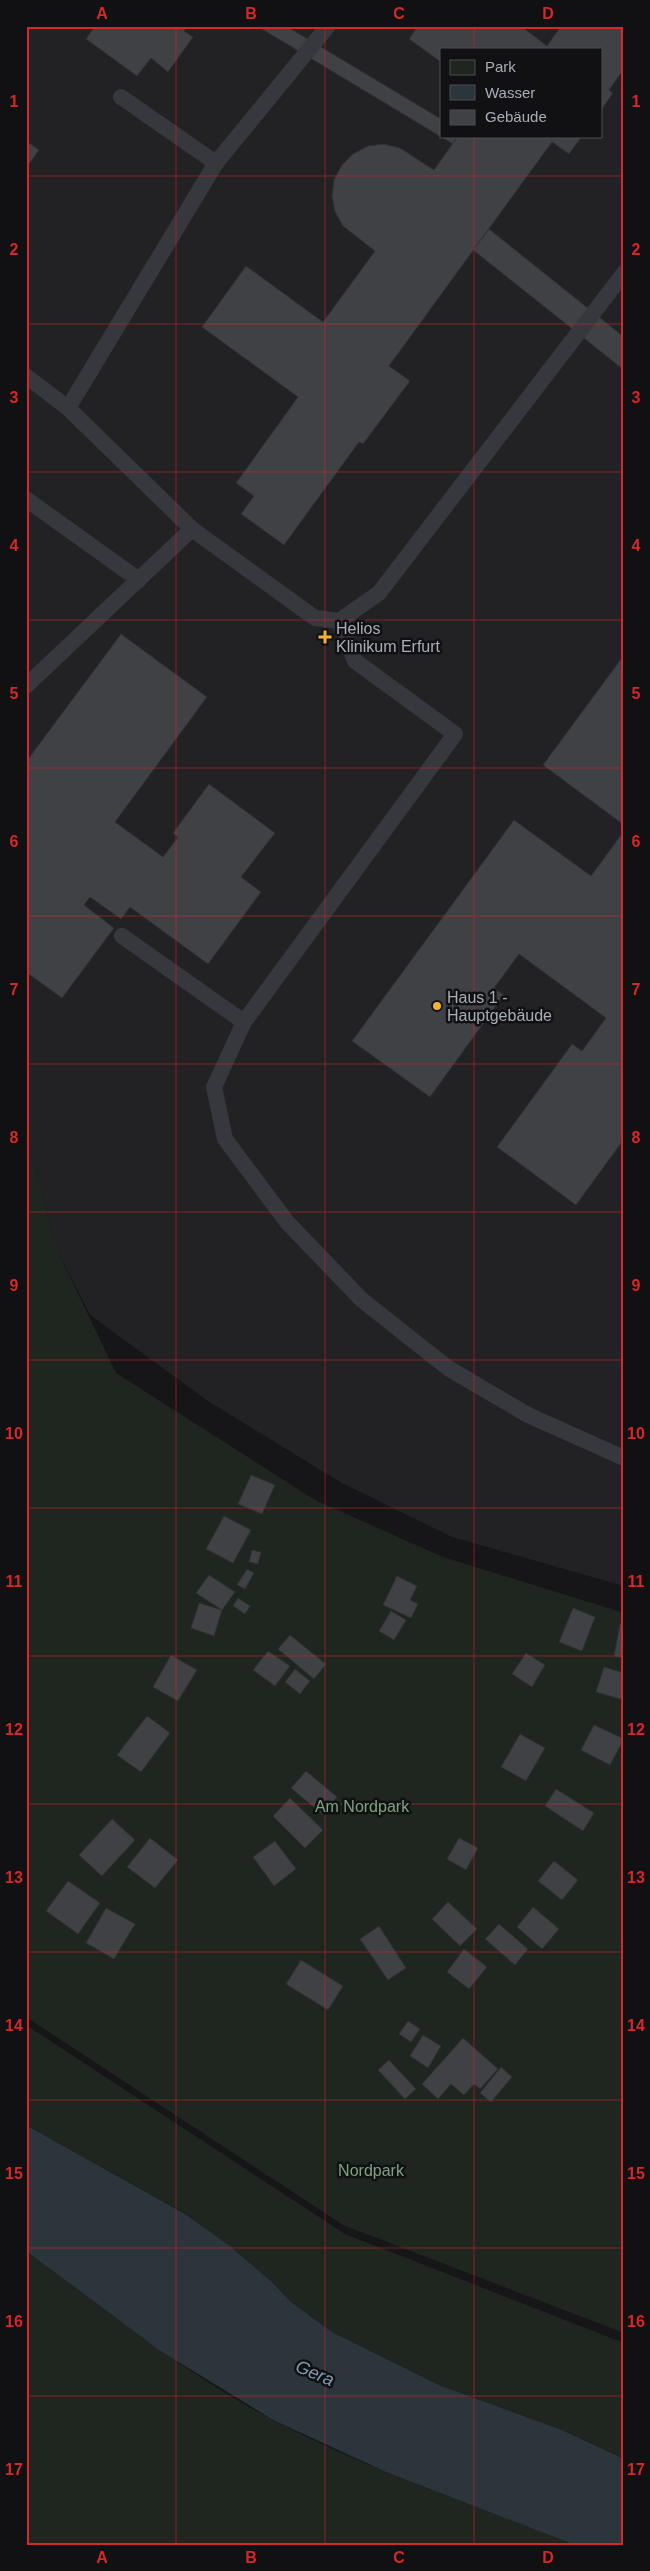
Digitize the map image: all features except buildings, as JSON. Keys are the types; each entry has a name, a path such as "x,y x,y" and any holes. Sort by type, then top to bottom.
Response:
{"lane":[{"path":"68,408 216,163 328,26"},
{"path":"121,97 216,163"},
{"path":"26,376 68,408 192,529 314,618 339,621 379,593 624,273"},
{"path":"26,499 139,580"},
{"path":"26,686 192,529"},
{"path":"339,621 355,661 455,734 244,1022 214,1087 225,1139 287,1222 362,1300 448,1368 528,1415 624,1458"},
{"path":"122,936 244,1022"}],"shaded area":[{"name":"Helios Klinikum Erfurt","path":"26,26 624,26 624,1586 452,1537 340,1482 208,1401 90,1315 59,1254 26,1137"}],"green space":[{"name":"Am Nordpark","path":"26,1137 59,1254 116,1373 315,1500 443,1557 624,1613 624,2333 343,2225 26,2017"},
{"path":"26,2025 345,2234 624,2343 624,2459 562,2430 439,2385 332,2332 291,2302 273,2283 230,2246 188,2215 26,2125"},
{"path":"26,2251 177,2362 240,2402 273,2420 385,2471 575,2545 26,2545"}],"water":[{"name":"Gera","path":"26,2125 187,2215 230,2246 273,2283 291,2302 332,2332 439,2385 562,2430 624,2459 624,2545 575,2545 386,2472 273,2420 159,2350 26,2251"}],"place":[{"name":"Helios Klinikum Erfurt","path":"325,637"},
{"name":"Haus 1 - Hauptgebäude","path":"437,1006"}],"park label":[{"name":"Nordpark","path":"371,2170"}]}
